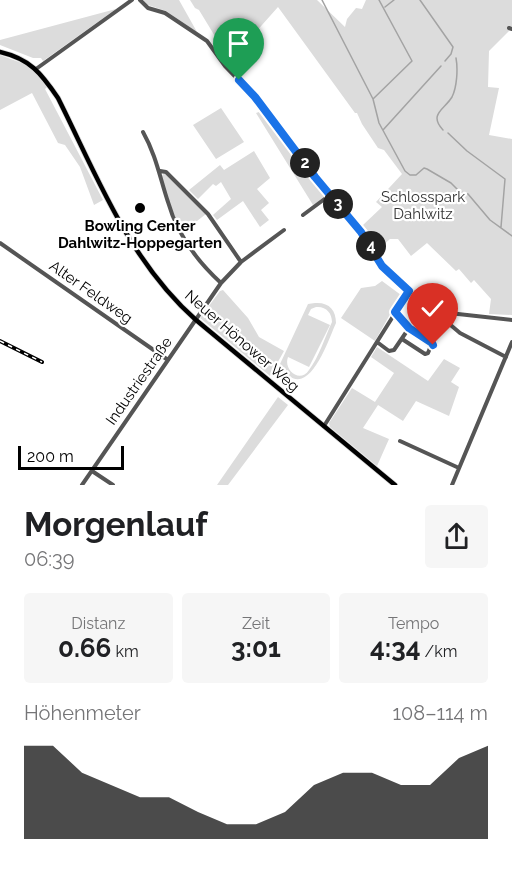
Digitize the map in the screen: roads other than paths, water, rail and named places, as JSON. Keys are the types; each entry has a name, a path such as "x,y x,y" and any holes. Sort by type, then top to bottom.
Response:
{"main road":[{"name":"Neuer Hönower Weg","path":"0,52 23,60 36,69 58,98 138,254 155,277 196,320 395,485"}],"street":[{"path":"36,69 125,2 132,0"},
{"path":"140,0 148,8 165,13 207,41 225,66 255,97 361,232 382,266 460,333 506,357"},
{"path":"143,132 154,153 168,204 179,229 198,259 221,283"},
{"path":"160,171 166,172 208,214 241,262"},
{"path":"303,215 330,195"},
{"name":"Industriestraße","path":"82,485 221,283 241,262 284,230"},
{"name":"Alter Feldweg","path":"0,243 168,360"},
{"path":"324,426 409,291"},
{"path":"395,312 409,328 432,343 428,353 425,354 402,339"},
{"path":"437,315 440,312 512,320"},
{"path":"377,342 389,351 394,350 409,328"},
{"path":"452,485 512,342"},
{"path":"400,441 459,468"},
{"path":"92,471 113,485"}],"waterway":[{"path":"322,0 373,99 379,123 405,171 410,175 416,175 424,168 451,183 460,192 468,194 490,220 512,236"},
{"path":"373,99 412,61 379,0"},
{"path":"385,7 394,0"},
{"path":"420,0 453,47 445,61"},
{"path":"443,130 437,116 454,93 457,78 456,58"},
{"path":"383,130 441,66"},
{"path":"448,133 467,151 505,179 501,227"}],"railway":[{"path":"0,341 42,362"}],"place":[{"name":"Bowling Center Dahlwitz-Hoppegarten","path":"140,208"}],"park label":[{"name":"Schlosspark Dahlwitz","path":"423,206"}]}
